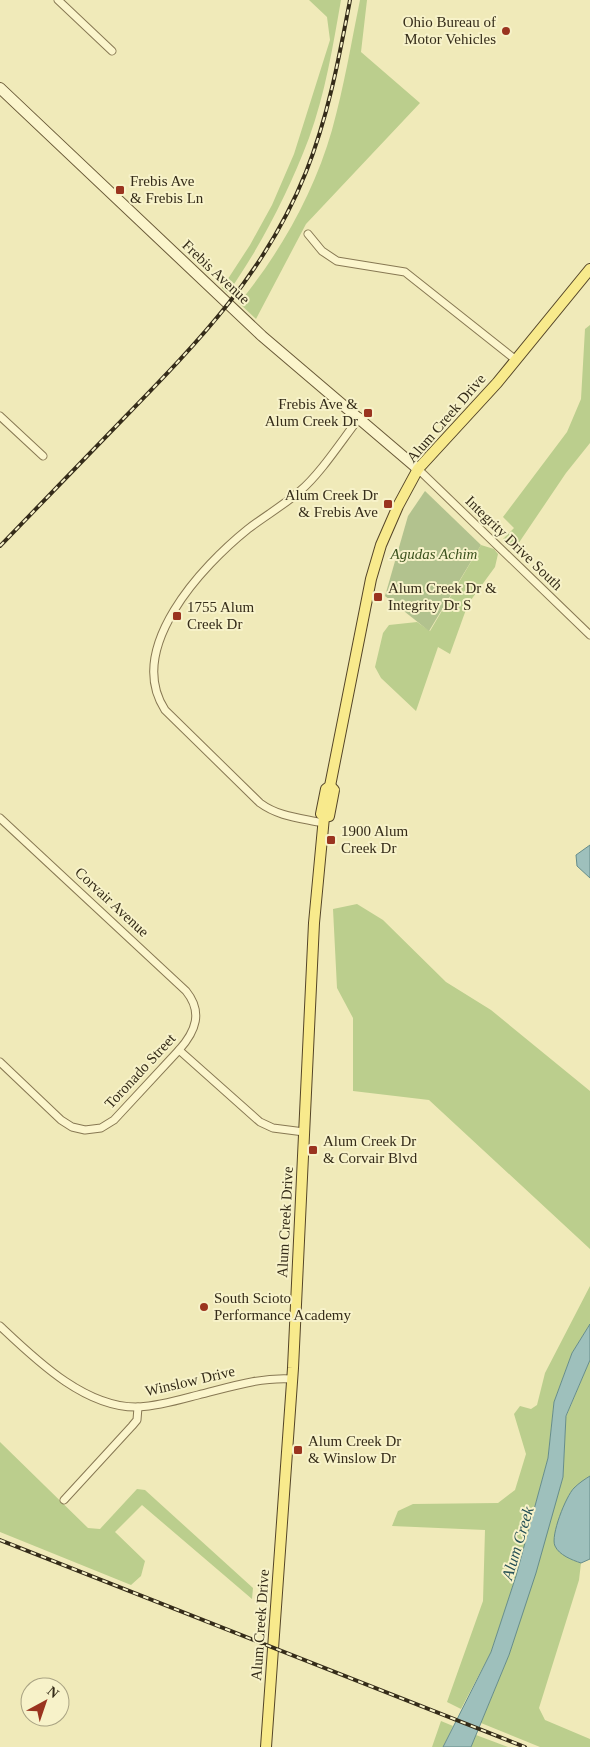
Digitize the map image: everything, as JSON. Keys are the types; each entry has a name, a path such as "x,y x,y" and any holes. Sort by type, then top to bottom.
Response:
{"main road":[{"name":"Frebis Avenue","path":"0,88 262,336 418,469"},
{"name":"Alum Creek Drive","path":"266,1747 292,1379 314,923 323,820 320,814 326,789 330,786 373,570 390,521 418,469 516,360 590,269"}],"street":[{"path":"58,0 112,51"},
{"path":"308,234 322,252 337,261 406,272 516,360"},
{"path":"0,416 44,456"},
{"path":"323,820 291,817 271,810 260,803 165,710 156,692 154,670 166,623 181,599 236,540 307,484 360,418"},
{"name":"Integrity Drive South","path":"418,469 590,635"},
{"name":"Corvair Avenue","path":"0,818 186,991 197,1012"},
{"name":"Toronado Street","path":"0,1062 60,1120 72,1127 85,1130 101,1128 114,1120 180,1050 196,1026 197,1012"},
{"path":"180,1050 260,1122 274,1128 304,1132"},
{"name":"Winslow Drive","path":"0,1326 41,1365 70,1384 102,1400 138,1407 162,1404 246,1382 292,1379"},
{"path":"64,1500 137,1420 138,1407"}],"green space":[{"path":"309,0 341,0 320,104 309,138 283,198 252,256 228,293 222,288 250,245 272,205 294,154 330,40 327,17"},
{"path":"360,0 367,0 361,52 420,103 306,224 256,319 239,303 282,243 316,177 332,130 344,82"},
{"path":"590,325 590,443 566,473 514,550 503,539 514,528 503,517 567,432 581,399 585,329"},
{"name":"Agudas Achim","path":"425,491 481,545 429,631 385,596 408,516"},
{"path":"481,545 494,549 498,554 495,567 468,604 450,654 438,647 416,711 381,678 375,667 383,633 389,625 417,622 430,631"},
{"path":"357,904 383,920 446,982 491,1010 590,1091 590,1249 429,1100 353,1091 353,1018 337,988 333,909"},
{"path":"590,1286 590,1324 572,1353 554,1402 548,1458 516,1576 491,1652 461,1709 447,1702 483,1601 485,1530 392,1526 398,1511 413,1504 498,1503 515,1490 526,1454 514,1414 520,1406 531,1409 537,1405 545,1373"},
{"path":"590,1360 590,1476 575,1487 570,1559 581,1563 579,1580 539,1708 545,1720 590,1739 590,1747 540,1747 481,1723 509,1655 563,1477 566,1417"},
{"path":"0,1442 88,1528 100,1529 137,1489 145,1490 253,1588 252,1599 142,1505 115,1532 145,1561 141,1576 131,1585 0,1532"},
{"path":"441,1721 453,1726 443,1747 432,1747"},
{"path":"476,1735 508,1747 471,1747"}],"water":[{"path":"590,845 590,878 577,866 576,855"},
{"path":"590,1324 590,1360 566,1416 563,1477 536,1573 509,1655 471,1747 443,1747 491,1652 516,1576 548,1458 554,1402 572,1353"},
{"path":"590,1476 590,1559 581,1563 559,1552 554,1541 563,1507 571,1492 578,1484"}],"railway":[{"path":"0,546 205,332 229,303 271,242 290,208 306,172 321,130 342,44 350,0"},
{"path":"0,1540 525,1747"}],"place":[{"name":"Ohio Bureau of Motor Vehicles","path":"506,31"},
{"name":"Frebis Ave & Frebis Ln","path":"120,190"},
{"name":"Frebis Ave & Alum Creek Dr","path":"368,413"},
{"name":"Alum Creek Dr & Frebis Ave","path":"388,504"},
{"name":"Alum Creek Dr & Integrity Dr S","path":"378,597"},
{"name":"1755 Alum Creek Dr","path":"177,616"},
{"name":"1900 Alum Creek Dr","path":"331,840"},
{"name":"Alum Creek Dr & Corvair Blvd","path":"313,1150"},
{"name":"South Scioto Performance Academy","path":"204,1307"},
{"name":"Alum Creek Dr & Winslow Dr","path":"298,1450"}],"water label":[{"name":"Alum Creek","path":"517,1543"}]}
